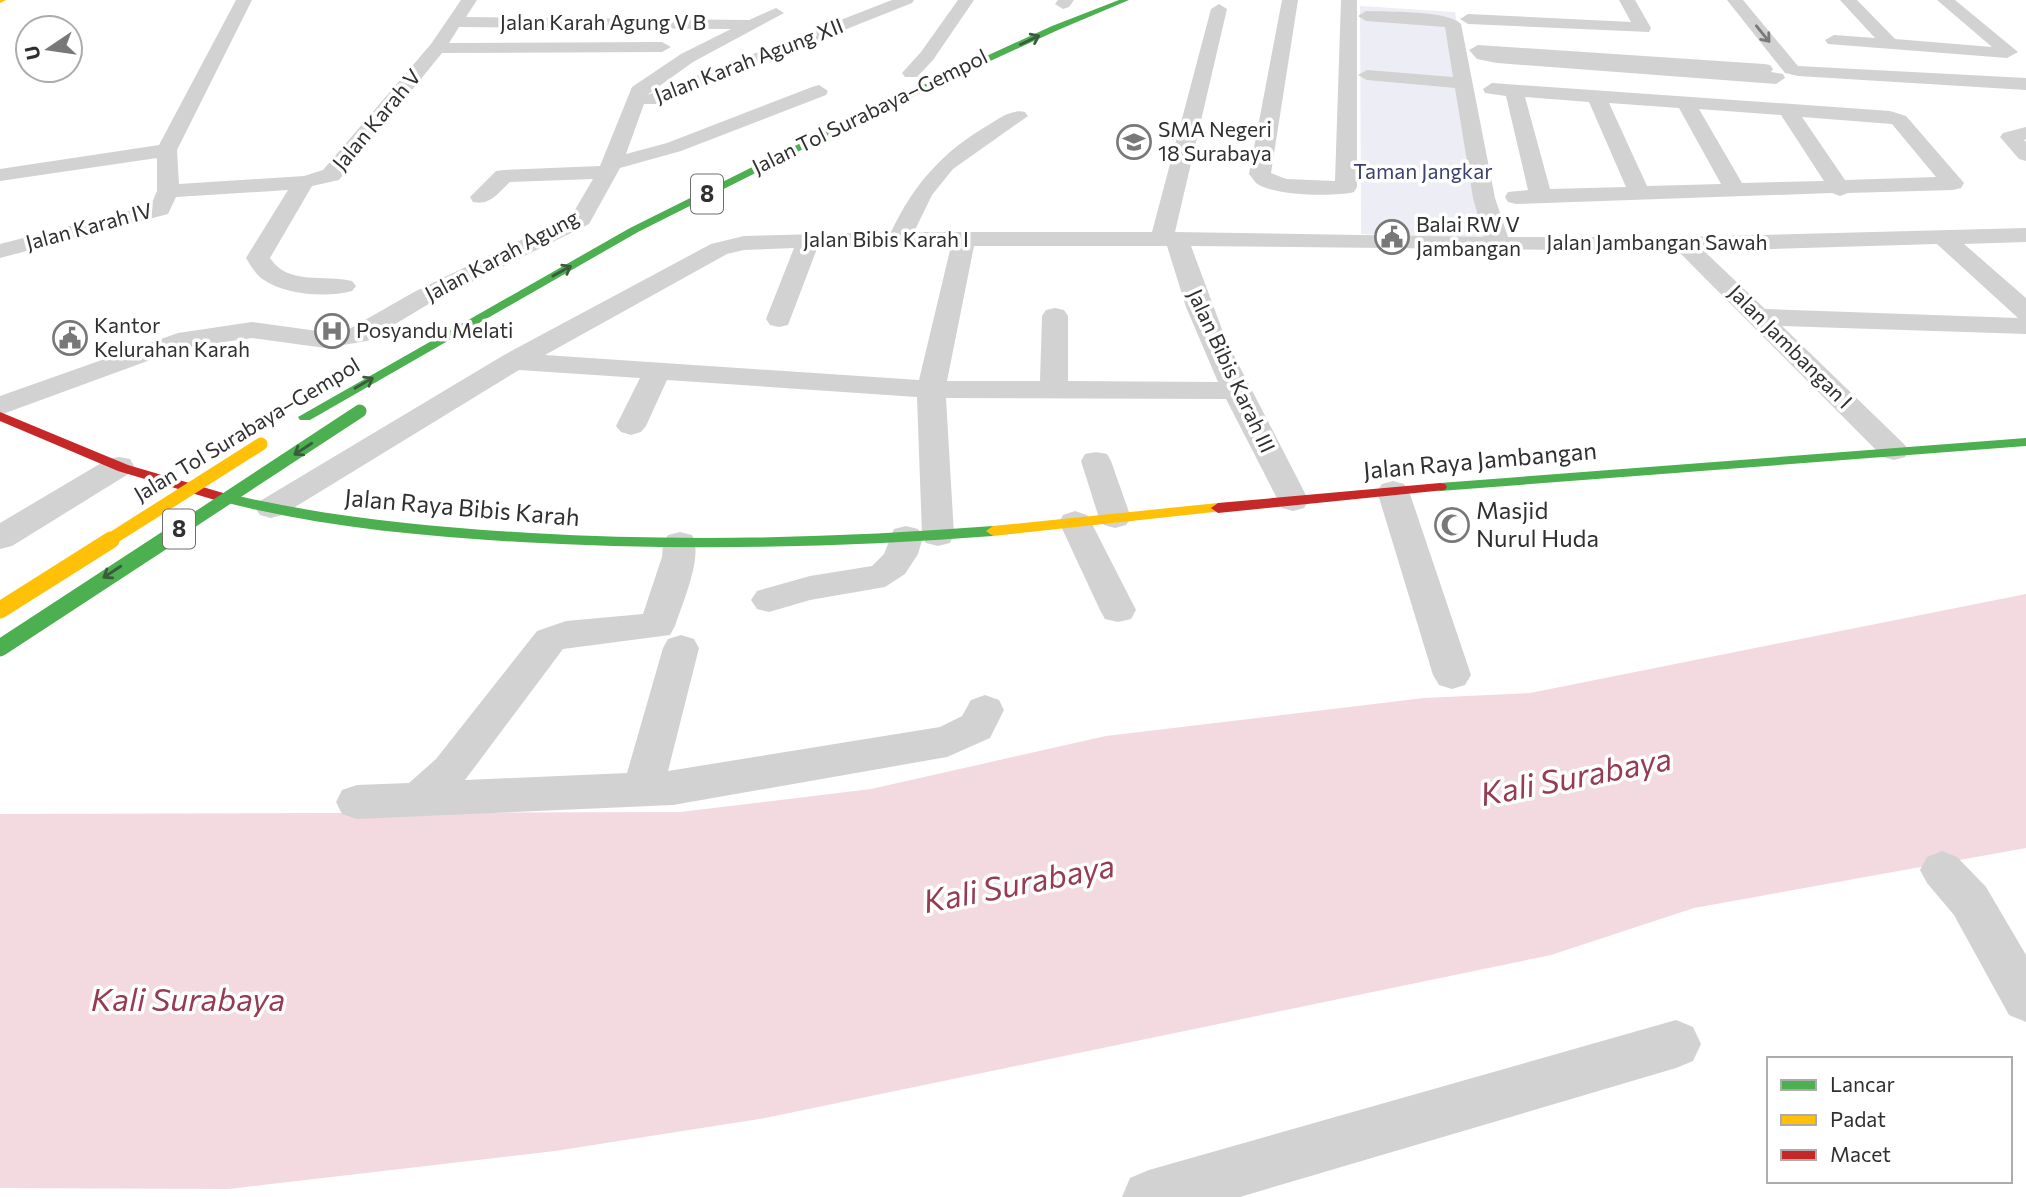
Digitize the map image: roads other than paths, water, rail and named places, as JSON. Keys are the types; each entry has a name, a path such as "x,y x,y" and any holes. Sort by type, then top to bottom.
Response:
{"main road":[{"name":"Jalan Tol Surabaya–Gempol","path":"1072,39 1129,6"},
{"name":"Jalan Tol Surabaya–Gempol","path":"299,421 634,230 850,122 1055,28 1129,6"},
{"name":"Jalan Tol Surabaya–Gempol","path":"0,648 366,408"},
{"name":"Jalan Raya Bibis Karah","path":"0,416 119,466 191,488 340,522 449,533 562,540 680,543 922,536"},
{"name":"Jalan Tol Surabaya–Gempol","path":"0,610 270,439"},
{"name":"Jalan Raya Jambangan","path":"922,536 1393,491 2026,442"}],"street":[{"name":"Jalan Karah IV","path":"0,251 160,209 169,191 167,150 244,0"},
{"name":"Jalan Karah V","path":"169,191 304,182 334,172 438,48 469,0"},
{"path":"862,0 877,12"},
{"name":"Jalan Karah Agung XII","path":"631,107 785,20 877,12 906,0"},
{"path":"911,73 927,56 966,0"},
{"path":"1290,0 1260,174 1264,179 1285,185 1346,187 1349,0"},
{"path":"1510,0 1517,22"},
{"path":"1468,19 1643,28 1627,0"},
{"path":"1715,0 1785,73 1816,111"},
{"path":"1735,0 1785,73"},
{"path":"1848,0 1891,44"},
{"path":"1834,40 2009,52 1945,0"},
{"path":"1169,239 1219,9"},
{"path":"1366,16 1452,23 1484,198 1498,244"},
{"name":"Jalan Karah Agung","path":"0,406 155,347 186,339 252,330 325,340 348,338 423,297 579,220 610,168 631,107 643,87 707,47 752,24 785,20"},
{"name":"Jalan Karah Agung V B","path":"455,22 752,24"},
{"path":"438,48 707,47"},
{"path":"2026,84 1785,73 1497,58 1483,55 1478,50 1785,73 2026,94"},
{"path":"927,56 948,53"},
{"path":"1367,75 1463,83"},
{"path":"1492,89 1816,111 1899,120 1953,183 1949,186 1516,197"},
{"path":"1514,90 1541,196"},
{"path":"481,197 504,176 610,168 674,147 819,91"},
{"path":"1596,96 1640,194"},
{"path":"1685,102 1736,192"},
{"path":"1787,109 1840,188"},
{"path":"899,239 916,199 952,156 1018,116"},
{"path":"2026,133 2010,137 2026,155"},
{"path":"0,175 167,150"},
{"path":"304,182 258,258 263,269 278,278 304,285 343,286"},
{"path":"1285,185 1288,239"},
{"name":"Jalan Jambangan Sawah","path":"1288,239 1498,244 1684,244 2026,235"},
{"path":"1944,238 2026,312"},
{"path":"769,600 814,587 879,578 893,569 922,536 931,389 964,239"},
{"name":"Jalan Bibis Karah III","path":"1169,239 1235,390 1293,500"},
{"name":"Jalan Bibis Karah I","path":"271,508 514,361 719,249 744,243 809,240 1288,239"},
{"path":"779,319 809,240"},
{"name":"Jalan Jambangan I","path":"1684,244 1894,451"},
{"path":"1055,316 1055,390"},
{"path":"1761,317 2026,326"},
{"path":"514,361 931,389 1235,390"},
{"path":"631,426 657,371"},
{"path":"1096,461 1115,518"},
{"path":"0,538 119,466"},
{"path":"1393,491 1452,675"},
{"path":"1075,522 1118,610"},
{"path":"419,799 450,770 550,640 566,634 657,626 680,543"},
{"path":"643,789 681,649"},
{"path":"357,802 673,788 947,741 976,727 985,710"},
{"path":"1942,870 1970,901 2026,999"},
{"path":"1149,1197 1676,1044"}],"water":[{"name":"Kali Surabaya","path":"2026,594 2026,848 1694,908 1551,955 765,1118 555,1151 229,1189 0,1188 0,814 680,812 871,789 1106,736 1424,698 1530,693"}],"place":[{"name":"SMA Negeri 18 Surabaya","path":"1134,142"},
{"name":"Balai RW V Jambangan","path":"1392,237"},
{"name":"Posyandu Melati","path":"332,331"},
{"name":"Kantor Kelurahan Karah","path":"70,338"},
{"name":"Masjid Nurul Huda","path":"1452,525"}],"park label":[{"name":"Taman Jangkar","path":"1423,172"}]}
